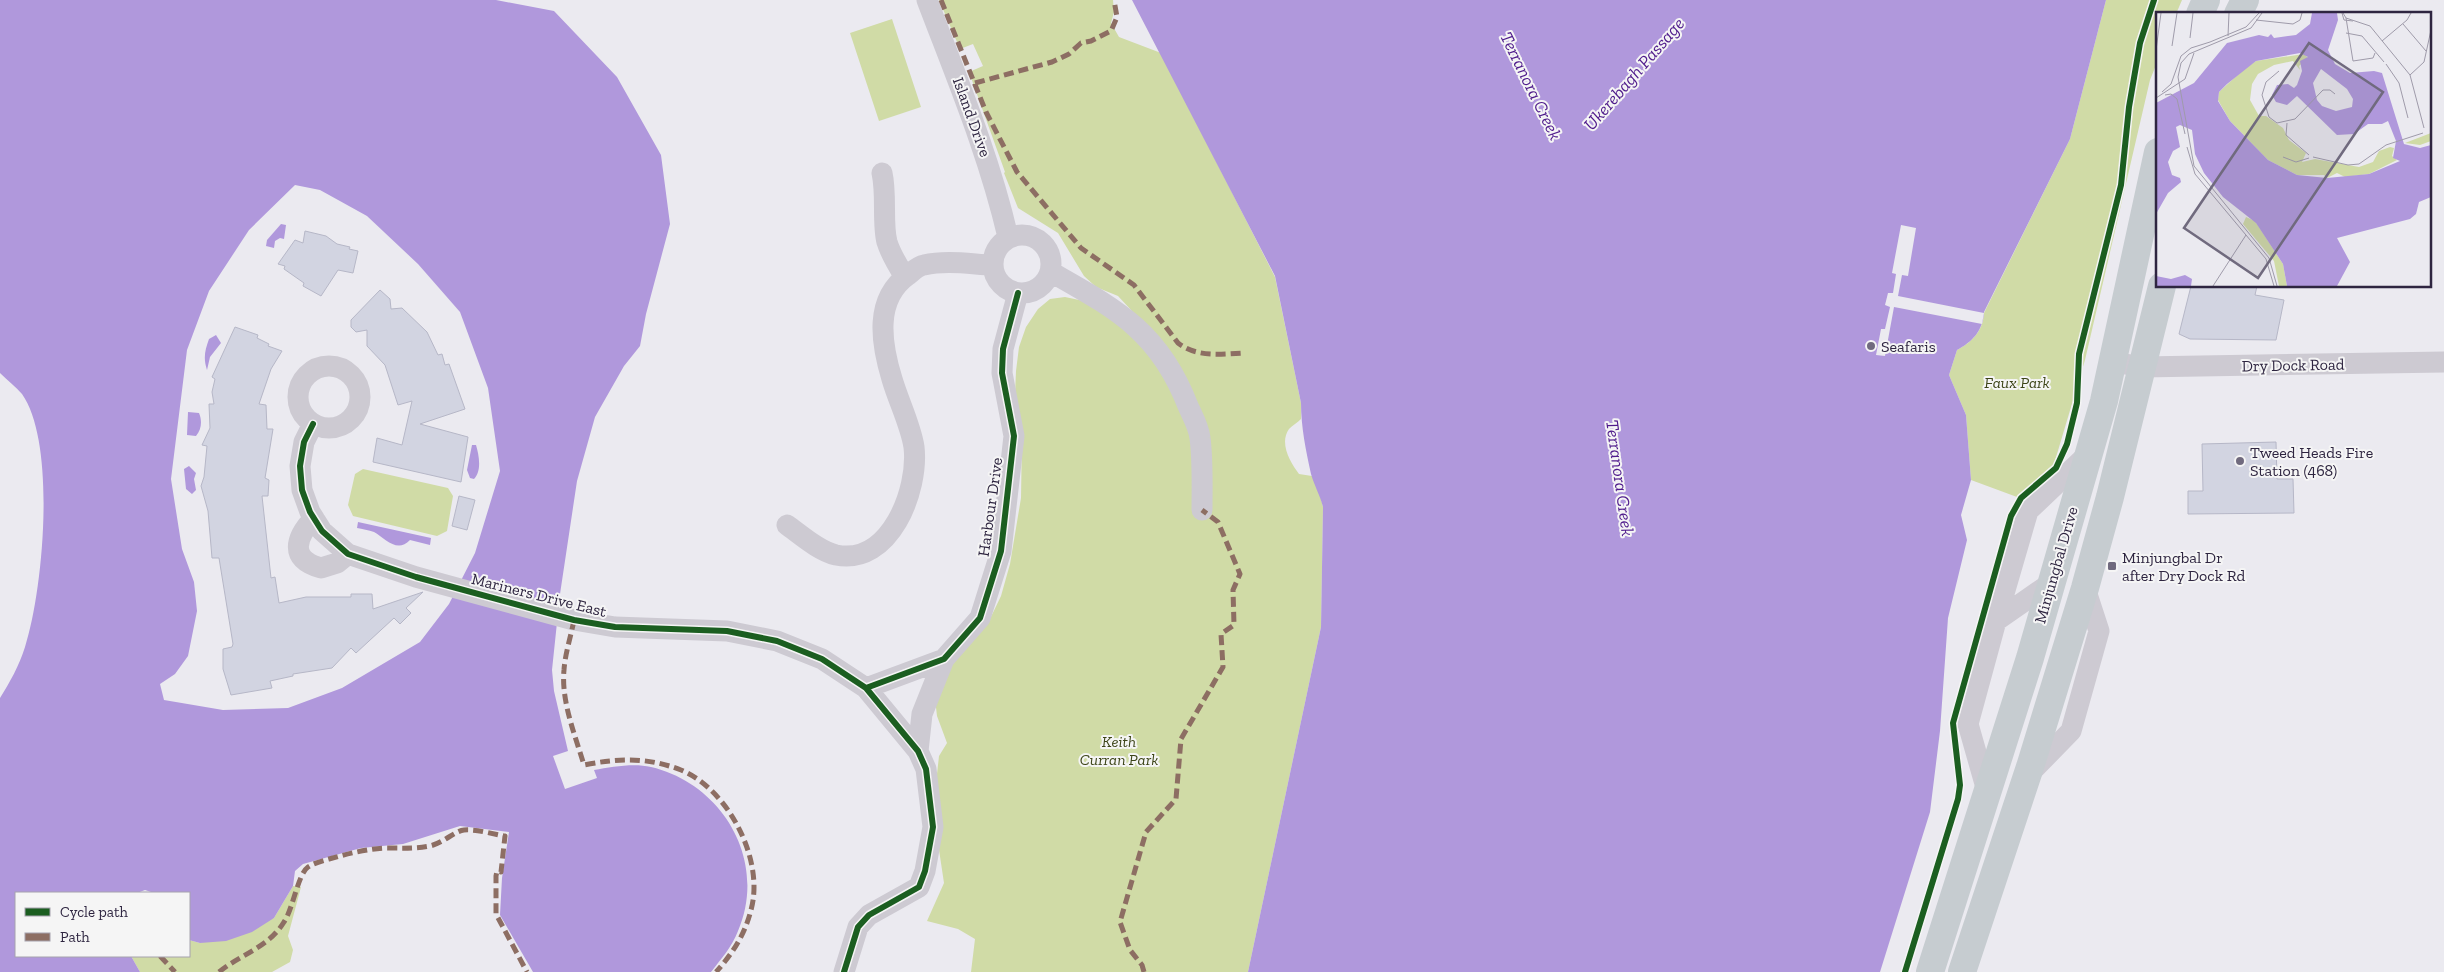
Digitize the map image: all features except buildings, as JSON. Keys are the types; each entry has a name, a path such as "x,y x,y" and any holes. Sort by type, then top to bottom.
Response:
{"main road":[{"path":"2201,12 2206,0"},
{"path":"2239,12 2245,0"},
{"name":"Minjungbal Drive","path":"1930,972 2052,582 2089,453 2114,362 2156,162"},
{"name":"Minjungbal Drive","path":"1962,972 2085,588 2110,497 2162,288"}],"street":[{"name":"Island Drive","path":"926,0 993,175 1008,237"},
{"path":"882,173 885,187 887,241 895,260 906,277"},
{"path":"1027,234 1036,238 1050,252 1051,272 1042,286 1027,293 1018,293 1003,287 994,273 992,265 996,249 1008,237 1027,234"},
{"path":"787,525 808,541 835,554 852,555 865,552 884,539 899,521 912,483 914,447 882,342 884,305 898,282 922,265 949,262 992,265"},
{"path":"1051,272 1114,308 1142,331 1165,360 1184,396 1200,436 1202,510"},
{"name":"Harbour Drive","path":"918,751 922,714 944,659 980,618 1001,551 1014,436 1002,373 1003,349 1018,293"},
{"name":"Dry Dock Road","path":"2114,362 2142,367 2444,362"},
{"name":"Mariners Drive East","path":"313,424 304,442 300,466 302,490 322,531 348,554 416,577 574,620 615,627 746,633 777,641 822,659 866,688 918,751"},
{"path":"1987,791 1968,724 2028,511 2089,453"},
{"path":"314,518 302,531 298,541 301,556 307,562 322,568 337,563 348,554"},
{"path":"1996,621 2052,582"},
{"name":"Harbour Drive","path":"866,688 944,659"},
{"path":"844,972 858,927 869,915 919,887 925,872 933,827 926,769 918,751"}],"green space":[{"name":"Keith Curran Park","path":"939,0 1113,0 1114,12 1111,23 1119,37 1161,53 1275,277 1301,403 1301,419 1286,434 1285,446 1292,464 1299,474 1312,476 1319,490 1323,507 1321,627 1248,972 971,972 975,939 958,929 927,921 944,883 933,810 939,756 947,743 937,716 934,690 955,660 988,623 1001,596 1010,564 1021,498 1022,436 1015,395 1019,347 1026,327 1038,309 1050,299 1065,297 1132,311 1118,296 1096,287 1084,276 1058,233 1018,208 969,72 983,66 973,44 960,49"},
{"name":"Faux Park","path":"2106,0 2182,0 2177,12 2156,12 2156,65 2150,80 2085,360 2054,464 2017,497 1971,480 1966,415 1949,375 1957,350 1972,340 1979,331 1984,313 2070,139"},
{"path":"892,19 921,107 879,121 850,33"},
{"path":"363,469 448,488 453,496 447,531 437,536 353,516 348,505 355,474"},
{"path":"293,886 301,887 288,936 293,950 290,962 272,972 140,972 132,957 190,957 190,940 200,943 274,918"}],"water":[{"path":"0,0 496,0 554,11 617,77 661,155 670,224 646,314 640,346 624,366 595,417 577,481 560,594 552,670 554,691 568,751 553,756 565,789 597,778 594,770 637,765 651,767 677,776 699,790 718,808 733,829 743,853 747,878 746,905 736,937 711,972 533,972 500,915 502,878 509,832 460,826 403,844 361,848 303,864 295,871 293,886 274,918 252,932 226,941 200,943 190,940 190,892 151,892 145,890 140,892 15,892 15,957 132,957 140,972 0,972 0,698 20,661 31,622 37,591 43,518 43,481 40,447 33,417 22,394 0,373","holes":["295,185 320,190 367,216 418,264 460,312 488,388 500,471 475,553 449,604 420,642 342,688 288,708 223,710 164,700 160,684 175,674 188,656 197,611 194,582 182,549 171,479 187,350 209,291 249,230"]},
{"path":"1132,0 2106,0 2070,139 1984,312 1979,330 1972,339 1957,350 1949,375 1966,415 1971,480 1961,515 1967,540 1948,618 1940,731 1930,812 1880,972 1248,972 1321,627 1323,507 1309,465 1301,403 1275,276"},
{"path":"281,224 286,225 284,239 280,238 275,241 274,248 266,246 267,240"},
{"path":"216,335 221,343 210,357 207,370 206,347 209,339"},
{"path":"188,412 199,413 200,416 200,427 196,436 187,435"},
{"path":"472,445 476,445 479,463 477,476 474,479 470,478 467,470"},
{"path":"189,466 196,473 194,479 196,490 192,494 186,489 184,469"},
{"path":"358,522 431,538 430,545 410,540 400,546 391,544 374,532 357,528"}],"pier":[{"path":"1901,225 1916,228 1908,276 1902,275 1898,296 1984,313 1982,324 1894,307 1885,356 1876,355 1881,329 1885,329 1890,307 1885,305 1888,293 1893,293 1896,274 1892,273"}],"marked path":[{"path":"941,0 986,112 1017,172 1081,248 1134,285 1178,343 1185,348 1210,354 1244,353"},
{"path":"975,83 1052,62 1069,54 1081,43 1091,41 1111,31 1117,17 1114,0"},
{"path":"1144,972 1142,965 1130,950 1120,922 1146,832 1176,799 1181,739 1223,667 1221,634 1234,625 1233,590 1240,574 1218,522 1202,510"},
{"path":"574,620 564,670 564,682 567,706 584,765 633,760 656,763 681,770 698,779 714,793 739,828 753,870 754,890 751,910 738,943 716,972"},
{"path":"219,972 262,944 278,931 287,916 301,877 308,867 318,862 371,849 430,846 464,830 505,836 501,872 497,871 496,876 496,914 527,972"},
{"path":"161,957 175,972"}],"cycle path":[{"path":"1905,972 1958,799 1960,785 1953,723 2011,516 2021,498 2056,468 2067,444 2077,403 2079,354 2121,185 2129,107 2140,43 2154,0"},
{"path":"866,688 944,659 980,618 1001,551 1014,436 1002,373 1003,349 1018,293"},
{"path":"313,424 304,442 300,466 302,490 310,512 322,531 348,554 416,577 574,620 615,627 727,631 777,641 822,659 866,688 918,751 926,769 933,827 925,871 919,887 869,915 858,927 844,972"}],"place":[{"name":"Seafaris","path":"1871,346"},
{"name":"Tweed Heads Fire Station (468)","path":"2240,461"},
{"name":"Minjungbal Dr after Dry Dock Rd","path":"2112,566"}],"water label":[{"name":"Ukerebagh Passage","path":"1634,74"},
{"name":"Terranora Creek","path":"1531,86"},
{"name":"Terranora Creek","path":"1620,478"}]}
